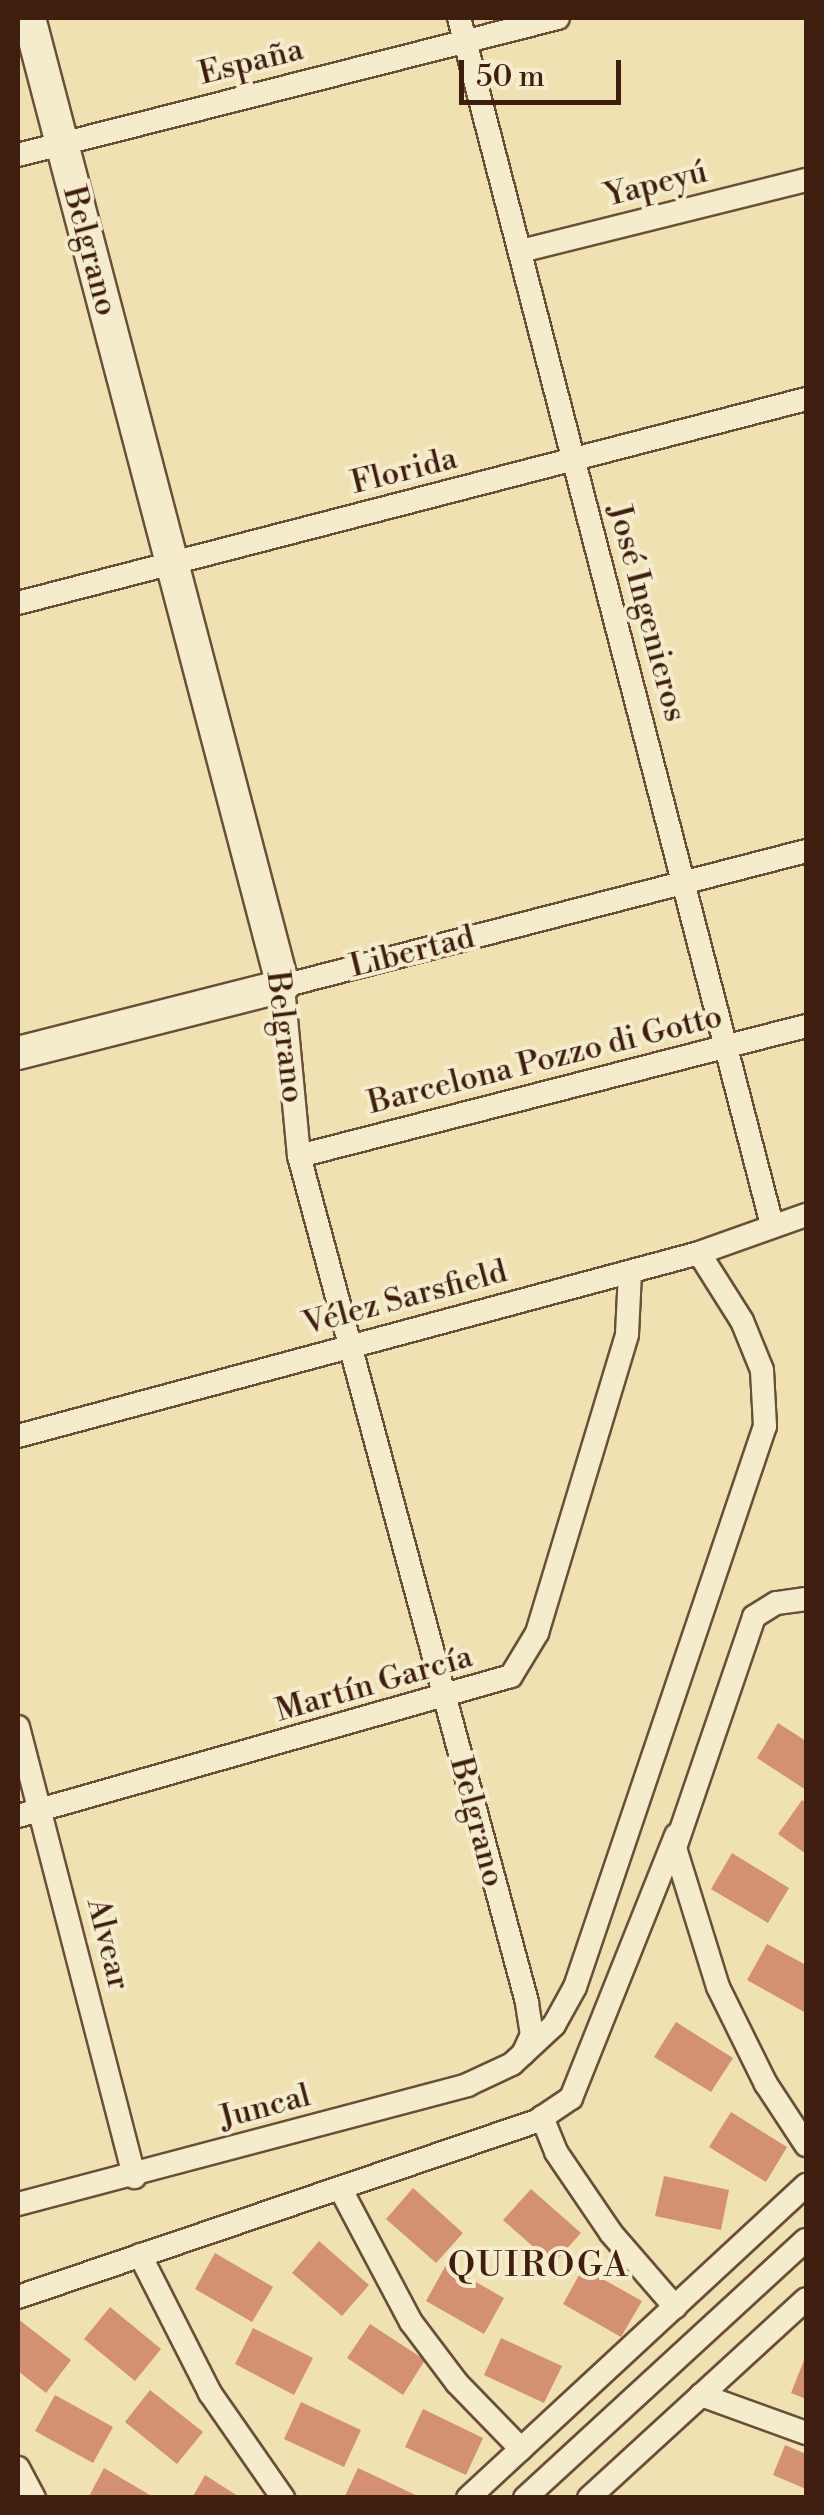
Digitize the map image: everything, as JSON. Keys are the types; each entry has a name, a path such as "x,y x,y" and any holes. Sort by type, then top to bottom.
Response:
{"main road":[{"name":"Belgrano","path":"29,18 282,986"},
{"name":"Libertad","path":"18,1053 282,986"}],"street":[{"name":"España","path":"18,156 462,29 558,18"},
{"name":"José Ingenieros","path":"462,29 772,1225"},
{"name":"Yapeyú","path":"521,251 806,180"},
{"name":"Florida","path":"18,603 806,399"},
{"name":"Libertad","path":"282,986 806,851"},
{"name":"Belgrano","path":"282,986 299,1156 527,2002 532,2035 523,2054"},
{"name":"Barcelona Pozzo di Gotto","path":"299,1156 806,1026"},
{"name":"Vélez Sarsfield","path":"18,1436 700,1254 806,1215"},
{"name":"Juncal","path":"18,2204 134,2177 467,2085 523,2054 554,2024 576,1987 765,1426 762,1370 742,1321 700,1254"},
{"name":"Martín García","path":"29,1813 512,1676 530,1652 626,1334 630,1272"},
{"path":"18,2298 542,2117 571,2098 676,1834 754,1618 776,1603 806,1598"},
{"name":"Alvear","path":"18,1727 29,1813 134,2177"},
{"path":"676,1834 677,1857 718,1987 766,2084 806,2144"},
{"path":"542,2117 556,2152 611,2233 674,2308"},
{"path":"468,2498 806,2186"},
{"path":"340,2188 410,2322 456,2382 521,2449"},
{"path":"525,2498 806,2240"},
{"path":"140,2255 210,2393 282,2498"},
{"path":"589,2498 806,2299"},
{"path":"700,2395 806,2434"},
{"path":"18,2468 34,2498"}],"building":[{"path":"778,1723 806,1741 806,1790 757,1758"},
{"path":"802,1800 806,1803 806,1854 778,1834"},
{"path":"732,1853 789,1888 768,1923 711,1889"},
{"path":"767,1944 806,1965 806,2013 747,1980"},
{"path":"676,2022 733,2058 711,2092 654,2057"},
{"path":"731,2112 787,2147 766,2182 709,2147"},
{"path":"664,2176 729,2190 721,2230 655,2216"},
{"path":"413,2188 463,2233 436,2263 386,2219"},
{"path":"531,2189 581,2233 553,2264 503,2220"},
{"path":"319,2241 369,2285 342,2316 292,2273"},
{"path":"215,2253 273,2287 252,2322 195,2289"},
{"path":"446,2265 504,2298 484,2334 426,2301"},
{"path":"583,2268 642,2301 621,2337 563,2304"},
{"path":"110,2307 161,2349 135,2381 84,2339"},
{"path":"18,2319 71,2360 46,2393 18,2371"},
{"path":"370,2324 425,2360 403,2395 347,2358"},
{"path":"253,2328 313,2358 294,2395 235,2364"},
{"path":"501,2338 562,2366 544,2403 484,2375"},
{"path":"806,2355 806,2399 791,2393"},
{"path":"150,2390 203,2432 177,2464 125,2422"},
{"path":"55,2395 113,2427 93,2463 35,2431"},
{"path":"301,2402 361,2430 344,2467 284,2439"},
{"path":"423,2409 483,2438 466,2475 405,2447"},
{"path":"785,2445 806,2454 806,2489 773,2475"},
{"path":"104,2468 155,2498 88,2498"},
{"path":"358,2468 422,2498 344,2498"},
{"path":"205,2475 241,2498 192,2498"}],"district":[{"name":"QUIROGA","path":"539,2266"}]}
